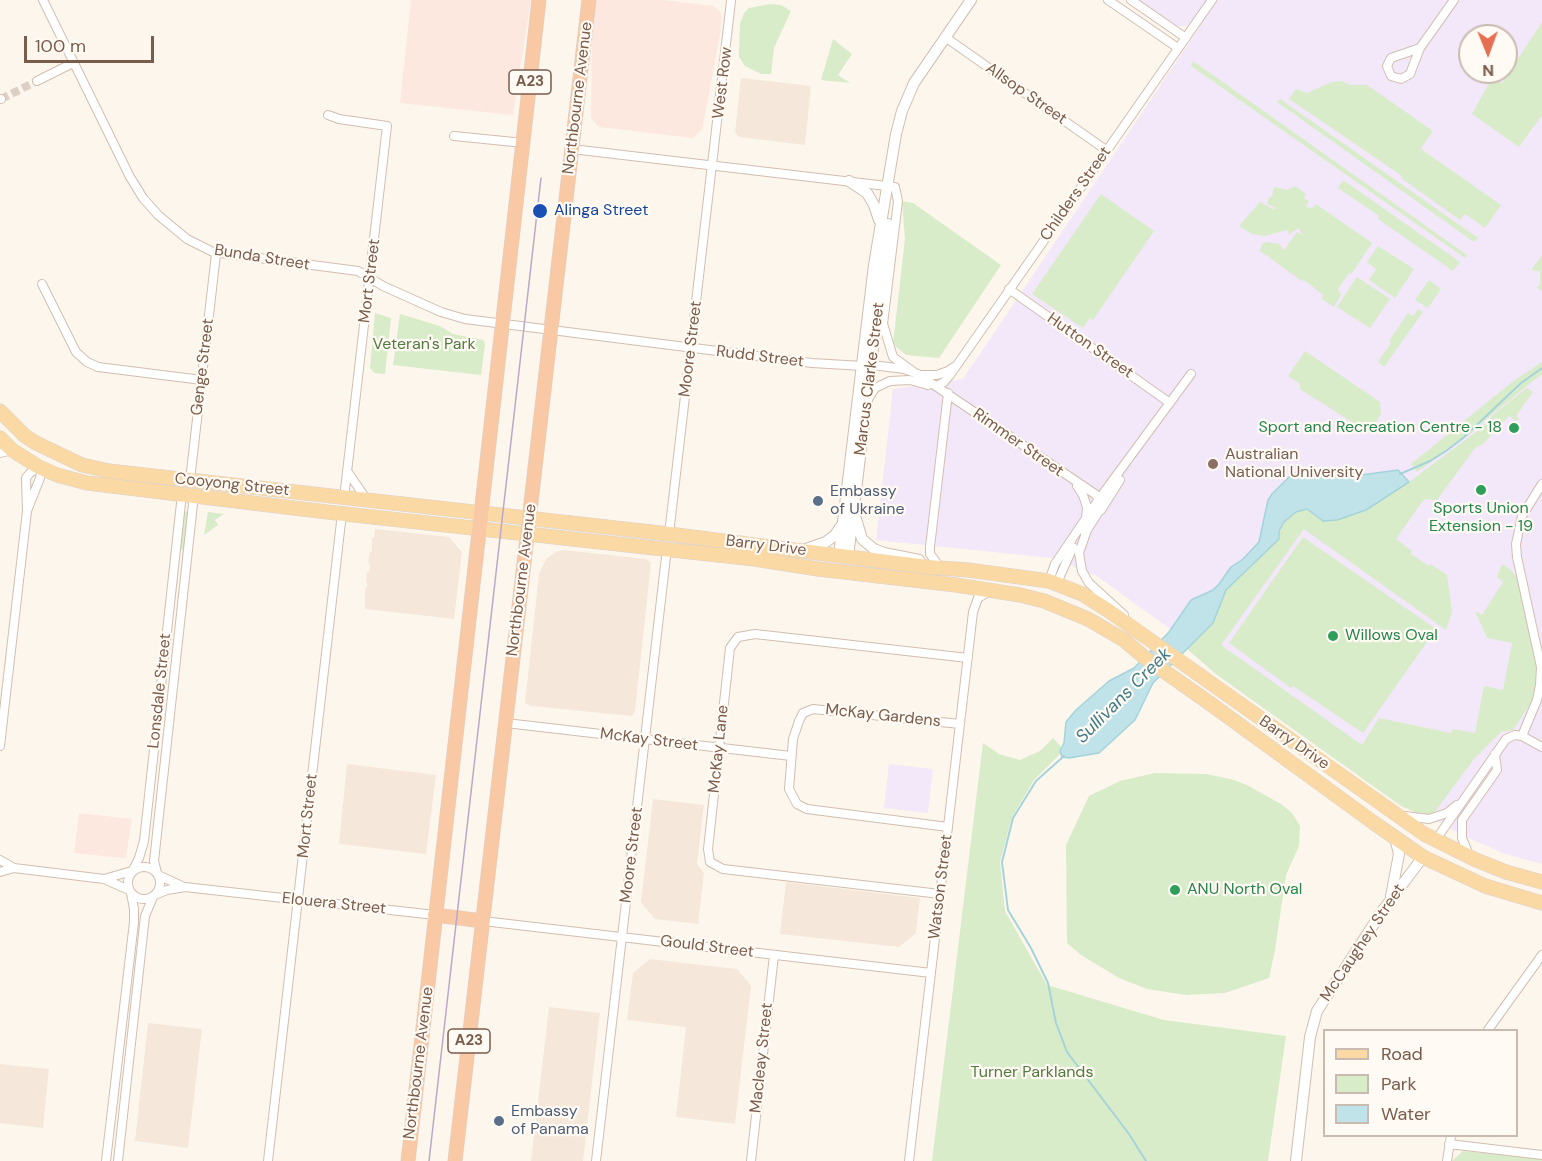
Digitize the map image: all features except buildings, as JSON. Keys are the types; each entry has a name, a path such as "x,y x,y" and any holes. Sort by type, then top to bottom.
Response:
{"highway":[{"name":"Northbourne Avenue","path":"408,1161 539,0"},
{"name":"Northbourne Avenue","path":"455,1161 589,0"},
{"name":"Elouera Street","path":"435,915 483,921"}],"main road":[{"name":"Cooyong Street","path":"0,411 25,436 36,443 69,460 109,471 482,514"},
{"name":"Cooyong Street","path":"0,438 6,451 57,475 81,482 480,529"},
{"path":"36,443 41,459 39,467"},
{"path":"39,467 47,461 69,460"},
{"name":"Lonsdale Street","path":"188,495 190,480"},
{"path":"289,507 290,492"},
{"name":"Mort Street","path":"342,513 344,498"},
{"name":"Barry Drive","path":"482,514 669,534 927,567 969,570 1098,603 1393,813 1436,841 1506,872 1542,882"},
{"name":"Barry Drive","path":"480,529 667,548 1013,594 1051,590"},
{"name":"Marcus Clarke Street","path":"841,571 844,556"},
{"name":"Barry Drive","path":"1051,590 1055,611 1144,657 1423,857 1485,886 1542,903"},
{"name":"McCaughey Street","path":"1423,857 1436,841"}],"street":[{"name":"Bunda Street","path":"43,0 130,177 143,198 158,215 187,239 216,254 358,271 370,279 448,314 465,319 551,330"},
{"name":"Marcus Clarke Street","path":"844,556 854,507 867,400 867,365 880,233 896,134 902,111 914,83 971,0"},
{"path":"1108,0 1178,48"},
{"path":"1131,0 1186,38"},
{"name":"Childers Street","path":"937,386 947,379 1212,0"},
{"path":"1420,48 1454,0"},
{"name":"West Row","path":"713,165 731,1"},
{"name":"Allsop Street","path":"945,37 1106,150"},
{"path":"37,81 74,63"},
{"name":"Mort Street","path":"328,115 339,119 387,126 344,498"},
{"path":"454,136 524,143"},
{"path":"572,149 888,185"},
{"name":"Moore Street","path":"669,534 713,165"},
{"path":"849,181 867,193 877,213 880,233"},
{"name":"Marcus Clarke Street","path":"888,185 895,187 898,201 884,320 888,347 895,359 916,374"},
{"name":"Marcus Clarke Street","path":"844,556 843,522 891,200 888,185"},
{"name":"Genge Street","path":"190,480 216,254"},
{"path":"42,284 76,352 87,362 98,367 202,380"},
{"name":"Hutton Street","path":"1009,290 1170,403"},
{"name":"Rudd Street","path":"551,330 812,363 867,365"},
{"name":"Rimmer Street","path":"916,374 931,376 942,374 959,360"},
{"name":"Rimmer Street","path":"867,365 900,368 937,386 1095,494 1099,499"},
{"path":"1051,590 1099,499 1128,463 1191,374"},
{"name":"Rimmer Street","path":"867,400 872,391 884,383 905,379 937,386"},
{"path":"936,562 930,554 930,547 948,393"},
{"path":"1085,528 1097,515 1128,463"},
{"path":"0,746 27,512 26,478 39,467"},
{"path":"347,471 365,497 375,501"},
{"path":"1070,479 1081,491 1087,507 1079,553 1079,563 1083,574 1150,639"},
{"path":"1522,736 1537,700 1541,667 1516,544 1519,524 1526,507 1542,483"},
{"name":"Lonsdale Street","path":"133,871 141,851 172,582 188,495"},
{"name":"Lonsdale Street","path":"157,874 154,861 184,583 188,495"},
{"path":"1097,515 1101,506 1099,499"},
{"path":"854,507 859,534 874,549 891,555 969,570"},
{"name":"Mort Street","path":"268,1161 342,513"},
{"path":"796,550 815,548 826,542 839,530 843,522"},
{"name":"Moore Street","path":"596,1161 667,548"},
{"path":"172,582 184,583"},
{"path":"956,585 963,588 971,597 973,612"},
{"path":"973,612 978,598 987,592 994,591"},
{"name":"Watson Street","path":"909,1161 973,612"},
{"name":"McKay Lane","path":"940,894 723,869 710,862 708,849 730,648 738,638 755,634 968,658"},
{"name":"McKay Gardens","path":"948,827 807,810 797,804 789,789 791,756 798,721 803,713 813,709 960,724"},
{"name":"McKay Street","path":"506,723 791,756"},
{"path":"1436,841 1506,739 1515,735 1522,736 1542,747"},
{"path":"1470,858 1462,838 1462,820 1497,770 1495,754"},
{"path":"148,800 160,801"},
{"path":"1393,813 1414,819 1429,819 1447,813 1463,801"},
{"path":"1390,899 1399,854 1392,836"},
{"name":"McCaughey Street","path":"1296,1161 1310,1037 1317,1011 1390,899 1423,857"},
{"path":"0,861 14,868 104,879 130,891 139,898 147,899 154,896"},
{"path":"104,879 146,867 157,874 160,885 145,916 118,1161"},
{"path":"0,872 14,868"},
{"path":"106,1161 135,915 127,880 133,871"},
{"name":"Elouera Street","path":"157,874 184,887"},
{"name":"Elouera Street","path":"154,896 184,887 435,915"},
{"name":"Gould Street","path":"483,921 931,973"},
{"name":"Macleay Street","path":"751,1161 774,955"},
{"path":"1489,1029 1542,955"},
{"path":"128,971 139,972"},
{"path":"119,1053 130,1055"},
{"path":"110,1132 121,1133"},
{"path":"1448,1161 1450,1140 1542,1155"}],"shaded area":[{"path":"411,0 531,0 513,115 400,103"},
{"path":"596,0 664,0 713,6 719,10 722,17 719,41 702,130 692,138 599,127 591,118 592,25"},
{"name":"Australian National University","path":"1137,0 1542,0 1542,864 1505,854 1462,835 1426,815 1097,576 1051,558 876,540 893,389 963,379 1199,28 1192,22 1186,26 1175,26"},
{"path":"741,78 811,86 805,145 739,137 735,132"},
{"path":"375,529 449,537 462,552 454,619 365,609 367,572 369,572 370,564 368,563"},
{"path":"563,550 646,559 651,563 635,711 632,716 531,706 525,703 539,574 546,559"},
{"path":"347,764 436,775 426,854 339,844"},
{"path":"889,764 933,769 928,813 884,808"},
{"path":"653,799 704,805 697,864 704,873 698,924 655,919 641,902"},
{"path":"79,813 132,819 126,857 74,853"},
{"path":"786,882 920,898 916,933 899,947 780,934"},
{"path":"650,959 737,969 751,986 735,1124 676,1117 686,1027 627,1020 633,973"},
{"path":"549,1007 600,1013 583,1161 531,1161"},
{"path":"148,1023 202,1029 188,1148 135,1141"},
{"path":"0,1064 49,1069 43,1128 0,1123"}],"green space":[{"path":"770,4 781,5 791,11 774,48 771,74 761,74 745,66 739,57 740,24 744,13 749,8"},
{"path":"1542,22 1542,115 1519,147 1472,114 1489,84 1518,84 1518,59"},
{"path":"833,39 852,54 838,75 850,83 821,80"},
{"path":"1193,61 1467,255 1465,258 1191,66"},
{"path":"1342,81 1350,85 1367,85 1433,131 1410,164 1421,149 1501,205 1485,228 1465,214 1460,220 1401,178 1402,176 1289,99 1296,89 1307,93 1332,82"},
{"path":"1280,99 1478,238 1474,242 1277,102"},
{"path":"1343,180 1460,262 1453,271 1378,219 1379,216 1338,188"},
{"path":"1295,186 1306,194 1304,198 1309,201 1306,207 1313,208 1316,204 1372,243 1338,289 1341,295 1334,307 1322,299 1323,295 1308,283 1260,251 1262,244 1267,242 1279,244 1284,250 1297,232 1309,239 1302,234 1299,228 1289,234 1287,230 1265,236 1252,234 1239,226 1260,202 1275,210 1267,204 1274,187 1287,190"},
{"path":"1101,194 1154,231 1093,320 1090,318 1083,328 1032,294"},
{"path":"902,201 913,203 1001,265 939,358 906,355 893,344 905,239"},
{"path":"1378,246 1414,269 1395,298 1369,280 1376,269 1367,262"},
{"path":"1542,255 1542,291 1536,287 1540,286 1540,271 1531,270"},
{"path":"1357,277 1390,299 1370,328 1337,307"},
{"path":"1429,280 1441,289 1428,308 1415,300"},
{"path":"1418,309 1423,312 1384,367 1378,362 1391,343 1389,341 1408,313 1413,316"},
{"path":"375,313 391,318 385,374 374,373 370,368"},
{"name":"Veteran's Park","path":"400,314 440,326 453,334 483,340 485,344 481,375 393,365"},
{"path":"1305,351 1380,402 1381,414 1369,433 1300,389 1300,384 1288,376"},
{"path":"1542,362 1542,374 1474,431 1417,472 1411,464 1512,382"},
{"path":"1527,388 1533,392 1516,416 1519,419 1516,421 1509,416 1483,444 1475,448 1437,500 1424,499 1396,539 1412,551 1411,554 1447,575 1452,612 1446,630 1304,529 1221,645 1362,745 1379,718 1451,733 1453,729 1475,733 1484,686 1503,690 1512,643 1487,638 1475,611 1482,615 1503,582 1497,577 1504,564 1516,576 1534,649 1536,683 1532,701 1513,730 1501,732 1474,759 1431,817 1424,816 1401,806 1217,675 1187,649 1213,623 1226,590 1279,539 1279,531 1284,522 1296,512 1307,509 1323,521 1366,510 1409,482 1476,432 1494,414"},
{"path":"184,511 190,512 185,550 179,549"},
{"path":"208,512 224,514 215,520 218,525 204,535"},
{"name":"Willows Oval","path":"1303,537 1436,629 1363,733 1293,686 1291,688 1229,643"},
{"name":"Turner Parklands","path":"1053,738 1064,750 1034,780 1012,817 1000,862 1005,911 1047,985 1164,1020 1286,1036 1268,1161 932,1161 983,743 999,754 1020,760 1040,751"},
{"name":"ANU North Oval","path":"1155,773 1207,774 1234,780 1281,804 1292,813 1300,826 1299,846 1286,875 1269,978 1225,993 1187,995 1147,989 1119,978 1081,955 1067,943 1066,845 1089,796 1120,781"},
{"path":"1463,1151 1542,1159 1542,1161 1452,1161"}],"water":[{"path":"1309,469 1361,475 1398,470 1409,482 1366,510 1337,520 1323,521 1307,509 1296,512 1284,522 1279,531 1279,539 1226,590 1213,623 1153,683 1135,720 1099,753 1062,757 1060,751 1064,743 1066,722 1076,710 1109,681 1134,668 1169,632 1191,600 1213,590 1219,584 1231,567 1243,559 1259,542 1268,500 1272,494 1292,474"}],"waterway":[{"name":"Sullivans Creek","path":"1400,474 1446,451 1521,383 1542,368"},
{"name":"Sullivans Creek","path":"1064,756 1036,781 1013,818 1002,862 1008,910 1031,948 1048,983 1056,1023 1067,1052 1129,1134 1146,1161"}],"tunnel":[{"path":"1,99 37,81"}],"tram line":[{"path":"429,1161 541,178"}],"place":[{"name":"Alinga Street","path":"540,211"},
{"name":"Sport and Recreation Centre - 18","path":"1514,428"},
{"name":"Australian National University","path":"1213,464"},
{"name":"Sports Union Extension - 19","path":"1481,490"},
{"name":"Embassy of Ukraine","path":"818,501"},
{"name":"Willows Oval","path":"1333,636"},
{"name":"ANU North Oval","path":"1175,890"},
{"name":"Embassy of Panama","path":"499,1121"}]}
